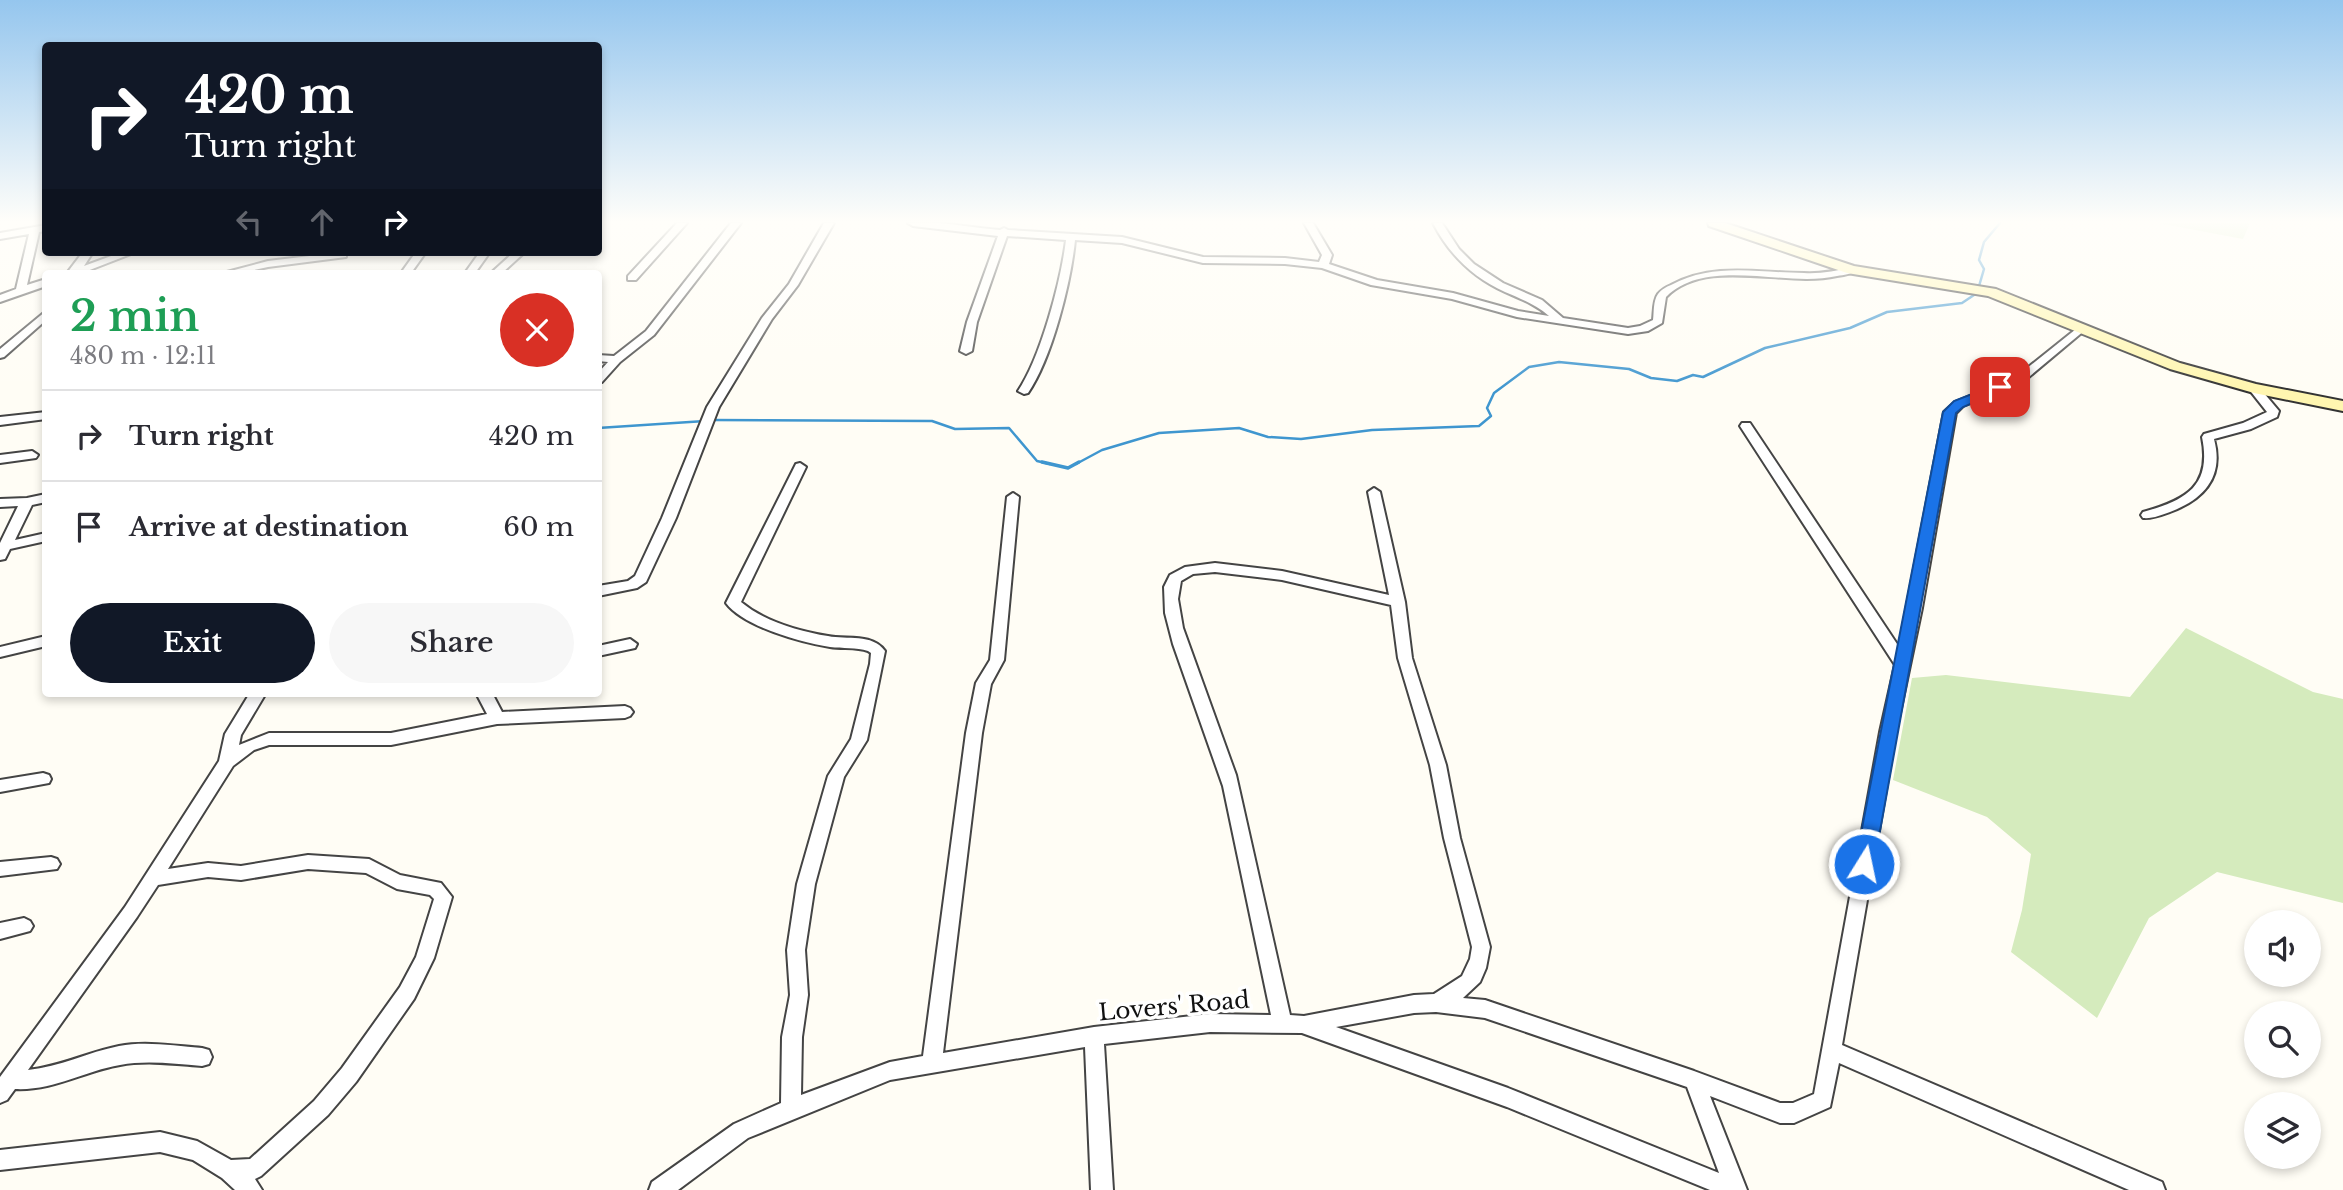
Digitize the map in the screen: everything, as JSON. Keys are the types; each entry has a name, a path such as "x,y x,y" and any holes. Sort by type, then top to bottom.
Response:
{"street":[{"path":"22,291 26,279"},
{"path":"602,376 616,360 650,332 694,279"},
{"path":"602,590 632,585 641,579 669,518 704,424 767,318 797,279"},
{"path":"966,351 972,322 987,279"},
{"path":"1024,391 1042,352 1064,279"},
{"path":"1364,279 1384,285 1453,296 1517,314 1605,328 1644,330 1658,321 1661,297 1665,292 1695,279"},
{"path":"1488,279 1542,303 1560,321"},
{"path":"1907,279 1969,288 2031,306 2175,366 2254,388 2343,407"},
{"path":"0,299 42,284"},
{"path":"0,355 42,318"},
{"path":"1398,602 1290,576 1237,569 1184,572 1173,580 1173,619 1232,793 1245,860 1292,1024 1414,1004 1436,1003 1485,1009 1694,1080 1767,1110 1794,1114 1822,1100 1952,407 2020,379 2081,328"},
{"path":"602,358 616,360"},
{"path":"2148,515 2180,505 2203,486 2212,458 2208,437 2247,426 2273,414 2254,388"},
{"path":"0,421 42,416"},
{"path":"1746,426 1903,665"},
{"path":"0,458 32,455"},
{"path":"791,1108 792,1037 800,995 796,950 806,884 836,775 859,740 878,651 868,645 832,642 779,628 733,603 800,467"},
{"path":"1374,492 1398,602 1405,658 1438,765 1452,838 1480,947 1479,964 1469,984 1436,1003"},
{"path":"932,1064 974,733 984,683 997,660 1013,497"},
{"path":"0,503 42,499"},
{"path":"1,550 27,502"},
{"path":"1,550 42,538"},
{"path":"0,652 42,642"},
{"path":"602,650 630,645"},
{"path":"6,1086 154,878 227,762 233,734 256,697"},
{"path":"486,697 497,718"},
{"path":"227,762 248,746 269,739 391,739 497,718 625,712"},
{"path":"0,786 43,779"},
{"path":"154,878 208,870 241,873 308,862 369,866 397,882 435,888 443,897 425,958 413,981 349,1075 321,1108 254,1169 229,1171"},
{"path":"0,869 51,864"},
{"path":"0,931 24,926"},
{"name":"Lovers' Road","path":"660,1190 741,1131 791,1108 890,1070 1094,1037 1210,1023 1292,1024 1496,1093 1736,1190"},
{"path":"1094,1037 1102,1190"},
{"path":"1832,1050 2154,1190"},
{"path":"6,1086 47,1078 121,1055 143,1053 202,1057"},
{"path":"1694,1080 1736,1190"},
{"path":"0,1160 160,1142 197,1151 229,1171 251,1190"}],"green space":[{"path":"2186,628 2313,692 2343,699 2343,903 2217,872 2149,918 2097,1018 2011,952 2022,910 2031,854 1987,817 1893,780 1912,678 1946,675 2130,697"}],"waterway":[{"path":"1076,464 1102,450 1159,433 1239,428 1268,437 1301,439 1372,430 1479,426 1491,416 1487,408 1494,393 1529,367 1559,362 1629,369 1651,378 1677,381 1693,375 1703,377 1765,348 1850,328 1887,312 1962,303 1977,293 1981,279"},
{"path":"712,420 932,421 955,429 1009,428 1037,461 1050,464"},
{"path":"602,428 705,421"},
{"path":"1042,462 1068,468 1079,462"}],"route":[{"path":"1864,864 1888,732 1915,608 1950,412 1952,407 2000,387"}]}
